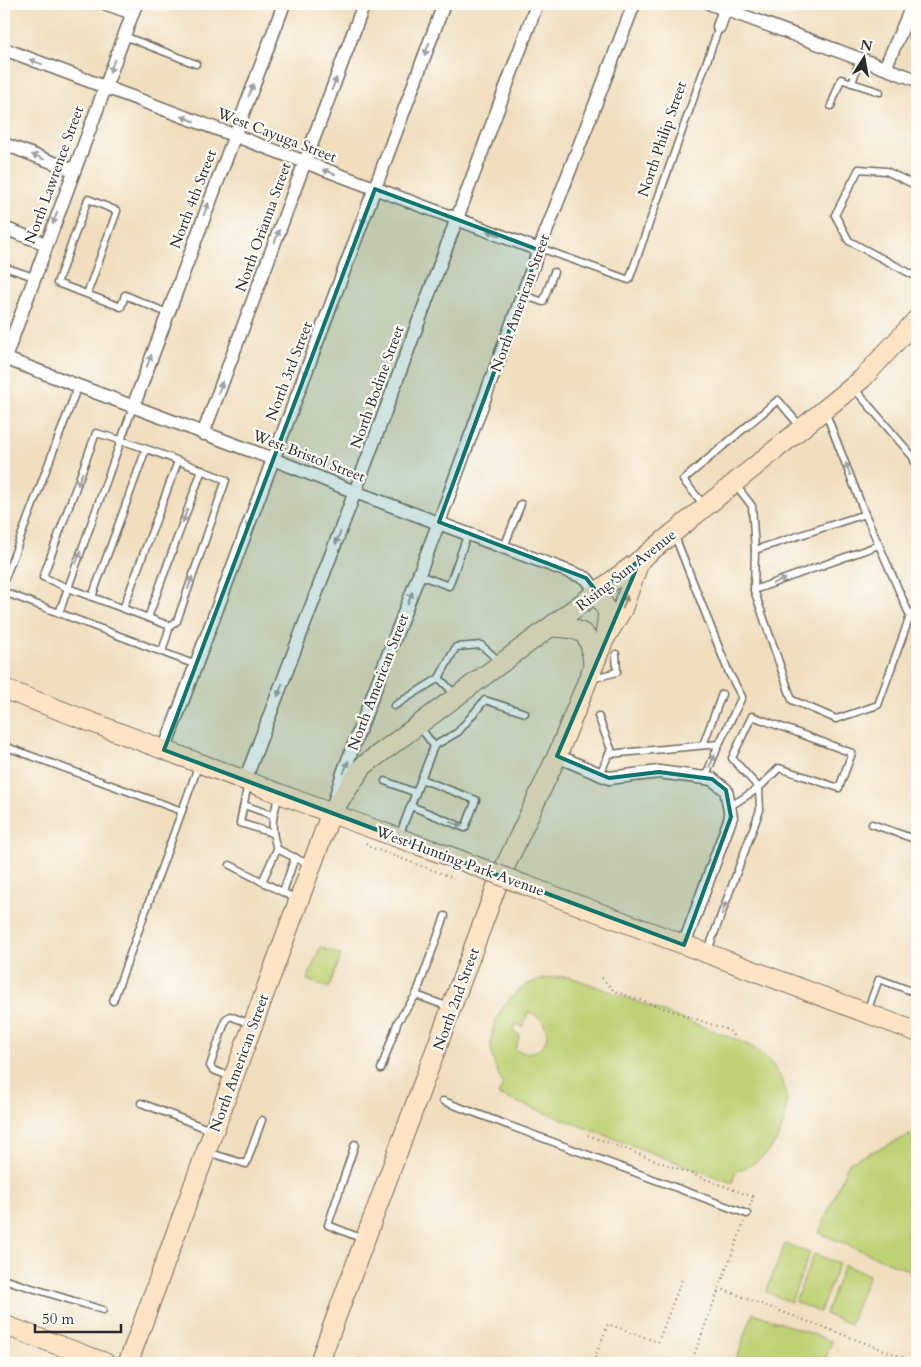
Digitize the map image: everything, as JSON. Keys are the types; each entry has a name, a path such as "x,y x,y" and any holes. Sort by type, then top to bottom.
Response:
{"street":[{"path":"107,4 134,8"},
{"name":"North 4th Street","path":"133,406 284,4"},
{"name":"North Orianna Street","path":"203,434 364,4"},
{"name":"North 3rd Street","path":"164,750 444,4"},
{"name":"North Bodine Street","path":"247,781 538,4"},
{"name":"North American Street","path":"128,1363 253,1024 303,862 331,813 343,773 439,522 539,249 634,4"},
{"path":"711,4 917,80"},
{"path":"885,68 913,4"},
{"name":"North Lawrence Street","path":"4,358 134,8"},
{"name":"North Philip Street","path":"718,27 725,9"},
{"name":"West Cayuga Street","path":"4,49 539,249"},
{"path":"4,144 73,170"},
{"path":"4,228 46,244"},
{"name":"Rising Sun Avenue","path":"331,813 363,766 502,664 674,533 862,379 917,319"},
{"name":"West Bristol Street","path":"4,358 586,578 598,592"},
{"name":"North 2nd Street","path":"319,1363 500,877 557,756 590,673 610,647 640,560"},
{"name":"North 2nd Street","path":"598,592 608,613 610,647"},
{"path":"551,627 572,628 582,632 590,643 590,673"},
{"name":"West Hunting Park Avenue","path":"4,689 917,1032"},
{"path":"557,756 609,778 659,772 712,779 726,790 731,817 684,945"},
{"path":"4,1326 106,1363"}],"lane":[{"name":"North Philip Street","path":"539,249 629,280 718,27"},
{"path":"124,36 196,64"},
{"path":"852,83 860,59"},
{"path":"831,106 841,79 880,92"},
{"path":"917,186 886,171 859,169 835,215 849,240 917,277"},
{"path":"86,294 117,211 88,200 57,283 86,294 121,307 126,296 167,313"},
{"path":"4,267 34,277"},
{"path":"523,294 543,302 554,272"},
{"path":"4,581 78,386"},
{"path":"852,386 913,457 917,468"},
{"path":"705,507 683,480 778,400 802,428"},
{"path":"59,613 133,406"},
{"path":"734,483 752,506 755,550 754,590 792,700 836,719 878,705 910,616 824,409"},
{"path":"162,652 170,626 177,621 226,480 121,439 96,433 43,577 170,626"},
{"path":"92,597 146,449"},
{"path":"123,609 178,461"},
{"path":"148,618 202,470"},
{"path":"504,547 520,504"},
{"path":"755,550 866,514"},
{"path":"419,575 449,586 468,533"},
{"path":"674,533 729,673 742,697 705,778"},
{"path":"754,590 879,545"},
{"path":"4,592 196,665"},
{"path":"394,706 439,678 456,647 481,646 502,664"},
{"path":"590,673 618,672 610,647"},
{"path":"439,678 458,696"},
{"path":"703,745 722,694"},
{"path":"399,837 434,746 458,732 485,700 524,713"},
{"path":"598,716 611,749 600,774"},
{"path":"707,954 760,810 759,788 732,758 752,716 852,753 839,788 779,768 759,788 729,807"},
{"path":"419,725 434,746"},
{"path":"609,754 719,744"},
{"path":"4,746 182,811"},
{"path":"113,1001 199,763"},
{"path":"411,806 465,828 476,800 421,779"},
{"path":"247,781 240,823 272,834"},
{"path":"385,781 416,793"},
{"path":"262,882 277,849 272,834 272,815 279,793"},
{"path":"244,805 272,815"},
{"path":"872,824 917,840"},
{"path":"277,849 303,862"},
{"path":"230,865 291,896"},
{"path":"381,1069 398,1021 416,995 446,916"},
{"path":"866,1013 879,979 917,993"},
{"path":"416,995 452,1008"},
{"path":"234,1077 213,1070 210,1066 226,1019 230,1016 253,1024"},
{"path":"443,1101 746,1214"},
{"path":"141,1103 214,1131"},
{"path":"206,1152 246,1164 262,1120"},
{"path":"355,1144 328,1226 366,1240"},
{"path":"4,1281 103,1310"}],"path":[{"path":"366,843 370,847 454,878"},
{"path":"602,978 614,990 725,1028 734,1037"},
{"path":"588,1134 753,1197"},
{"path":"691,1363 755,1192"},
{"path":"593,1363 608,1324 658,1342 682,1279"},
{"path":"719,1288 913,1361"},
{"path":"359,1358 362,1363"},
{"path":"577,1363 578,1360 588,1363"}],"highlighted area":[{"path":"375,189 539,250 439,522 586,578 597,592 640,560 557,756 609,778 659,772 712,779 726,790 731,817 684,945 164,750"}],"green space":[{"path":"320,947 341,955 329,988 307,980"},
{"path":"553,977 569,977 579,980 740,1041 763,1055 779,1074 784,1085 786,1097 783,1124 770,1150 755,1163 736,1171 732,1183 498,1095 503,1084 492,1057 491,1047 494,1027 498,1017 503,1007 518,991 536,981","holes":["528,1012 538,1017 544,1024 547,1032 546,1040 542,1046 535,1051 526,1053 515,1050 520,1035 513,1032 516,1024 523,1027"]},
{"path":"917,1132 917,1274 819,1233 849,1162"},
{"path":"785,1244 810,1253 791,1302 766,1292"},
{"path":"814,1254 839,1263 820,1312 795,1302"},
{"path":"844,1265 869,1275 850,1324 825,1314"},
{"path":"753,1313 832,1341 824,1363 735,1363"}]}
